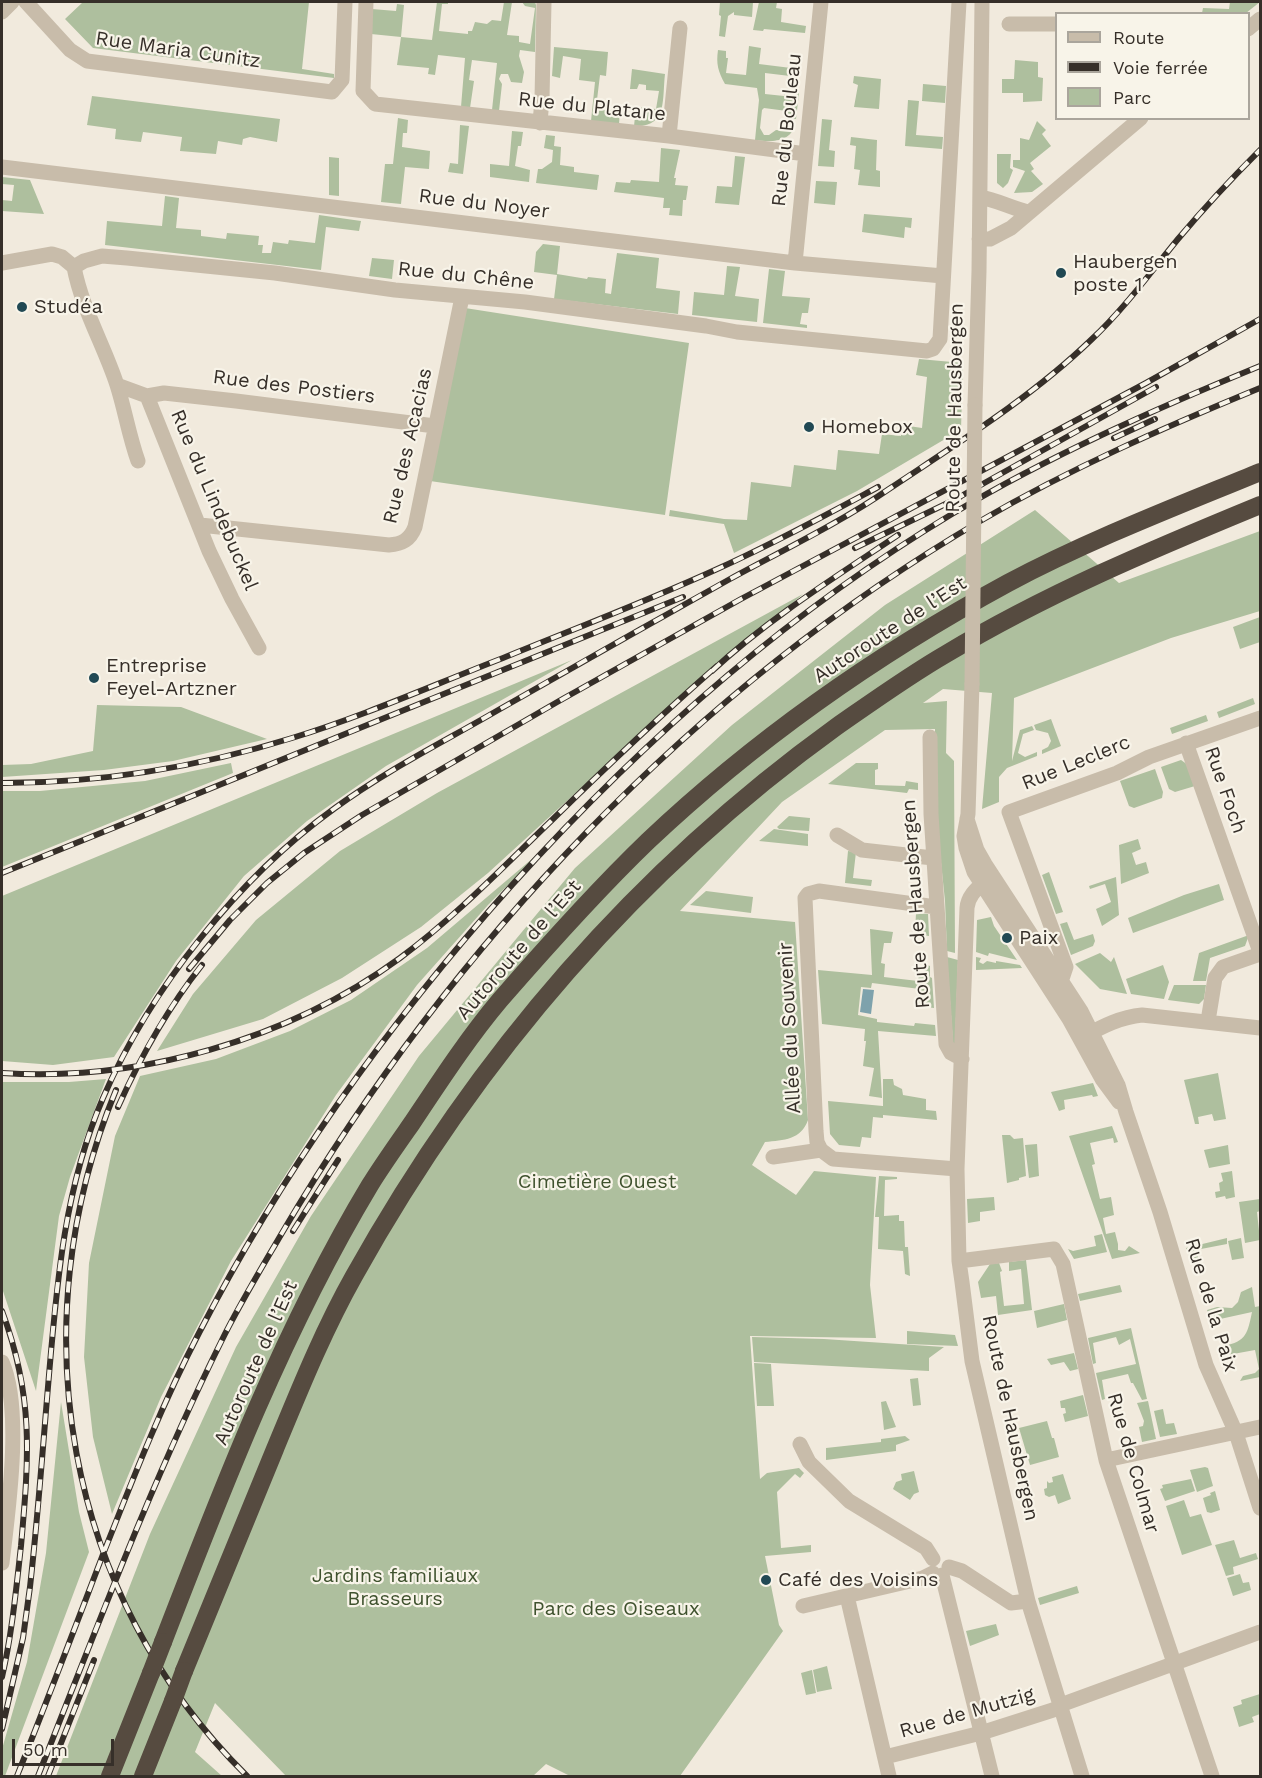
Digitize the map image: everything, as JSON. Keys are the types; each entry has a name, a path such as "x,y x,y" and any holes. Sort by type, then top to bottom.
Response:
{"highway":[{"name":"Autoroute de l’Est","path":"110,1776 201,1543 281,1353 324,1268 371,1184 497,1003 648,841 781,729 862,672 1009,583 1082,547 1260,472"},
{"path":"143,1776 306,1375 352,1279 402,1194 460,1106 522,1024 592,942 665,868 732,808 797,756 885,693 945,654 1093,576 1260,506"}],"street":[{"path":"2,12 12,2"},
{"name":"Rue Maria Cunitz","path":"26,2 70,50 87,61 332,92 342,80 345,2"},
{"name":"Rue du Platane","path":"366,2 363,91 375,104 669,136 806,154"},
{"path":"540,123 544,2"},
{"name":"Rue du Bouleau","path":"795,263 821,2"},
{"name":"Route de Hausbergen","path":"933,349 940,339 958,2"},
{"name":"Route de Hausbergen","path":"967,817 972,684 982,2"},
{"path":"1009,24 1055,24"},
{"path":"669,136 680,28"},
{"path":"979,240 990,239 1011,228 1139,120"},
{"name":"Rue du Noyer","path":"2,167 795,263 943,276"},
{"path":"980,197 1028,212"},
{"path":"2,263 52,254 62,257 74,267 78,286 117,385 129,436 138,461"},
{"name":"Rue du Chêne","path":"74,267 84,261 102,256 119,257 275,273 462,297 525,302 737,332 920,351 933,349"},
{"name":"Rue des Acacias","path":"200,525 365,544 389,545 403,542 412,534 415,527 462,297"},
{"name":"Rue du Lindebuckel","path":"117,385 147,396 224,584 259,648"},
{"name":"Rue des Postiers","path":"147,396 164,393 435,426"},
{"name":"Rue Leclerc","path":"1061,982 1066,967 1009,812 1117,773 1139,761 1186,743 1260,718"},
{"name":"Route de Hausbergen","path":"930,737 933,858 946,1044 951,1053 962,1059"},
{"name":"Rue Foch","path":"1186,743 1260,953 1223,968 1215,978 1208,1021"},
{"name":"Rue de la Paix","path":"967,817 986,880 1118,1084 1160,1212 1206,1365 1236,1433 1260,1508"},
{"path":"837,835 862,850 933,858"},
{"name":"Route de Hausbergen","path":"986,880 968,900 962,1059 958,1103 959,1261 972,1361 1028,1601 1082,1776"},
{"name":"Rue de la Paix","path":"986,880 1061,982 1086,1035"},
{"name":"Allée du Souvenir","path":"821,1150 817,1142 816,1131 805,904 808,894 819,891 936,907"},
{"path":"1086,1035 1128,1016 1142,1015 1260,1028"},
{"path":"774,1157 821,1150 833,1159 957,1169"},
{"name":"Rue de Colmar","path":"959,1261 1054,1249 1063,1264 1106,1460 1212,1776"},
{"path":"2,1362 8,1383 12,1440 2,1563"},
{"path":"1106,1460 1260,1427"},
{"path":"800,1444 809,1462 849,1501 926,1548 939,1569 992,1776"},
{"path":"803,1606 923,1578 939,1569 962,1571 1011,1602 1028,1601"},
{"path":"847,1596 890,1776"},
{"name":"Rue de Mutzig","path":"885,1757 981,1733 1060,1707 1260,1632"}],"green space":[{"path":"83,2 309,2 302,69 334,74 334,78 93,48 65,19"},
{"path":"437,2 448,2 448,4 442,4 439,31 468,34 468,31 472,31 475,22 487,24 492,20 501,21 504,2 512,2 507,35 519,36 519,42 530,44 535,8 525,6 522,2 535,2 536,5 535,52 520,50 519,56 524,72 522,83 511,82 508,74 501,74 499,111 492,110 497,63 472,60 469,80 474,81 470,108 461,107 465,58 438,55 435,75 428,74 429,68 397,65 401,37 432,40"},
{"path":"720,2 753,2 752,17 734,15 734,12 728,16 725,37 719,36"},
{"path":"759,2 777,2 776,8 782,9 781,22 806,26 805,33 753,30"},
{"path":"1230,2 1260,2 1247,12 1202,12 1203,8 1229,9"},
{"path":"397,4 404,5 401,37 371,34 372,9 396,11"},
{"path":"749,46 761,48 759,64 791,68 790,76 765,73 765,94 784,96 785,92 799,93 796,119 786,118 787,111 764,108 762,110 760,128 764,135 769,135 776,130 785,131 786,124 795,125 789,135 779,140 755,140 759,100 757,88 725,84 717,63 718,50 726,51 726,58 728,58 726,73 746,75"},
{"path":"554,47 608,52 606,76 600,75 596,108 620,111 619,124 591,121 595,82 579,80 581,59 563,56 560,78 552,76"},
{"path":"1015,60 1038,62 1038,77 1043,78 1042,101 1023,102 1023,93 1002,93 1002,79 1014,79"},
{"path":"632,69 665,74 661,110 653,122 645,125 634,126 636,107 656,109 659,91 646,90 646,85 639,84 637,89 630,89"},
{"path":"854,76 881,79 879,109 854,107 858,85 853,83"},
{"path":"923,84 946,86 945,103 922,101"},
{"path":"92,96 280,119 277,142 250,137 243,139 242,145 218,141 216,154 180,151 182,137 143,132 141,142 115,139 116,129 87,125"},
{"path":"908,100 919,101 916,135 943,137 942,149 905,146"},
{"path":"398,118 408,120 407,133 403,133 402,147 430,151 429,169 405,167 401,204 381,202 385,164 393,164"},
{"path":"822,119 832,120 829,150 835,151 834,167 818,166"},
{"path":"1037,121 1046,130 1042,134 1051,146 1030,163 1034,169 1031,171 1043,184 1032,192 1014,193 1025,171 1013,167 1013,160 1020,160 1020,138 1029,140"},
{"path":"460,125 469,126 463,174 448,172 450,163 458,164"},
{"path":"512,131 523,132 515,166 530,170 529,182 490,177 490,164 509,166"},
{"path":"546,135 555,136 554,146 561,147 560,165 574,167 574,172 599,175 597,190 536,183 538,169 552,162 553,150 544,148"},
{"path":"851,137 877,140 876,170 880,171 880,187 858,185 860,170 854,169 856,146 850,145"},
{"path":"661,148 680,150 674,178 676,178 675,185 688,186 686,200 683,200 682,216 669,215 670,208 663,208 664,198 614,192 616,182 630,183 631,180 659,182"},
{"path":"997,154 1011,154 1010,168 1013,170 1008,183 1003,188 997,183"},
{"path":"735,156 745,157 739,205 715,203 717,186 732,187"},
{"path":"329,157 339,158 339,196 329,195"},
{"path":"2,177 30,180 44,214 2,211 2,200 12,201 14,185 2,184"},
{"path":"816,181 837,182 835,205 814,203"},
{"path":"165,196 179,198 176,228 201,230 201,236 226,239 227,233 259,236 258,245 263,245 262,253 271,253 273,242 288,244 289,240 315,243 319,215 361,221 359,231 326,227 321,270 105,245 107,221 162,226"},
{"path":"864,214 912,218 911,228 905,227 904,238 862,232"},
{"path":"543,244 560,246 557,274 587,279 588,277 606,279 605,293 611,294 617,253 659,258 656,288 680,291 678,314 554,299 557,275 534,272 536,252"},
{"path":"372,258 394,260 392,279 369,276"},
{"path":"727,266 740,267 735,296 759,299 757,322 692,315 694,292 724,295"},
{"path":"769,269 785,271 782,296 810,298 808,313 802,313 800,324 807,325 807,328 763,323"},
{"path":"465,308 689,343 665,515 430,481"},
{"path":"919,359 963,363 961,429 957,432 857,491 734,553 724,524 669,516 670,510 724,519 747,520 751,482 791,487 794,465 836,470 838,450 879,454 882,434 901,436 902,425 922,428 927,377 916,375"},
{"path":"1035,510 1119,583 1260,531 1260,611 1171,638 1014,698 1012,761 1020,730 1032,726 1034,730 1023,734 1018,753 1025,757 1037,752 1037,756 1007,768 999,777 999,802 982,809 992,693 943,689 923,703 947,701 946,753 954,761 955,953 947,951 945,901 934,795 935,729 885,730 782,802 680,911 795,922 808,1120 801,1132 791,1138 765,1142 752,1165 796,1195 814,1171 876,1177 870,1285 876,1338 750,1336 760,1479 767,1473 799,1468 804,1473 800,1478 795,1474 777,1492 781,1548 811,1545 811,1552 765,1556 779,1625 783,1631 680,1776 570,1776 546,1764 533,1776 286,1776 215,1703 195,1752 222,1776 56,1776 150,1534 236,1347 311,1216 419,1056 575,868 732,725 885,605"},
{"path":"803,594 638,736 488,873 421,927 342,978 263,1019 157,1051 193,994 256,920 340,851 437,793"},
{"path":"1260,617 1260,642 1240,649 1233,627"},
{"path":"572,660 386,766 307,821 244,876 176,961 114,1057 53,1065 2,1061 2,896"},
{"path":"1253,698 1255,704 1219,718 1217,712"},
{"path":"97,705 181,707 267,739 173,761 104,770 2,777 2,765 31,764 93,751"},
{"path":"1206,715 1208,721 1172,734 1170,728"},
{"path":"1051,719 1061,746 1042,754 1042,750 1048,747 1051,741 1048,733 1036,730 1034,725"},
{"path":"1181,760 1188,765 1195,786 1175,792 1169,789 1161,767"},
{"path":"231,763 233,773 2,867 2,791 40,791 145,781"},
{"path":"856,763 878,763 878,769 875,770 875,785 905,786 906,781 918,783 918,790 909,789 907,793 828,784"},
{"path":"1155,769 1163,792 1162,798 1134,808 1129,806 1120,781"},
{"path":"789,816 810,818 809,831 779,829 777,827"},
{"path":"774,829 808,834 808,846 759,841"},
{"path":"1138,839 1141,849 1132,853 1136,865 1146,862 1149,873 1121,884 1119,845"},
{"path":"546,847 488,905 417,985 336,1095 231,1261 161,1397 112,1514 93,1437 84,1357 89,1263 115,1136 140,1076 216,1059 290,1031 351,1000 427,948"},
{"path":"848,851 856,852 853,878 872,880 871,886 845,883"},
{"path":"1049,872 1063,912 1056,914 1042,875"},
{"path":"1116,877 1119,915 1102,926 1096,909 1111,902 1105,884 1090,889 1089,886"},
{"path":"1219,884 1224,900 1133,933 1128,918 1184,895"},
{"path":"706,891 753,897 751,913 690,905"},
{"path":"916,913 928,914 929,936 915,934"},
{"path":"991,917 994,926 1017,960 976,952 977,920"},
{"path":"1067,922 1074,940 1093,934 1095,941 1093,946 1071,955 1060,924"},
{"path":"870,929 893,932 891,943 884,943 881,963 885,964 884,977 918,981 919,974 924,971 922,963 930,966 930,977 932,978 934,1008 919,1006 920,989 872,983 871,988 861,987 858,1015 877,1019 877,1022 914,1026 915,1023 935,1025 936,1036 878,1031 882,1098 869,1096 874,1068 863,1066 865,1029 822,1024 818,970 872,975"},
{"path":"1249,935 1245,946 1210,958 1206,981 1193,981 1199,953"},
{"path":"1100,953 1111,962 1114,957 1127,994 1100,989 1075,964"},
{"path":"947,957 958,960 955,1044 953,1043"},
{"path":"976,957 981,958 979,962 983,964 987,961 996,963 996,961 1020,965 1022,968 976,970"},
{"path":"1163,965 1169,982 1164,999 1131,994 1126,979"},
{"path":"1174,985 1206,985 1204,999 1199,1004 1168,1000"},
{"path":"1218,1073 1226,1119 1214,1121 1212,1114 1198,1117 1199,1124 1195,1124 1184,1080"},
{"path":"106,1079 70,1177 59,1216 36,1391 2,1288 2,1082 69,1082"},
{"path":"883,1079 893,1079 894,1085 902,1089 903,1095 926,1099 926,1110 936,1111 937,1120 883,1115 883,1118 873,1117 871,1138 862,1137 860,1147 839,1145 830,1134 828,1101 883,1106"},
{"path":"1093,1083 1098,1096 1064,1100 1065,1109 1059,1111 1051,1092"},
{"path":"1112,1126 1118,1142 1114,1143 1113,1138 1090,1143 1095,1164 1092,1165 1100,1199 1111,1197 1114,1215 1103,1218 1106,1234 1115,1232 1118,1250 1125,1251 1129,1246 1140,1253 1112,1259 1069,1136"},
{"path":"1002,1135 1010,1135 1014,1139 1023,1138 1026,1176 1007,1183"},
{"path":"1037,1144 1039,1176 1029,1178 1025,1145"},
{"path":"1228,1145 1230,1164 1209,1168 1204,1150"},
{"path":"1232,1171 1235,1197 1216,1198 1215,1192 1220,1191 1219,1183 1223,1181 1221,1173"},
{"path":"879,1176 897,1177 897,1179 885,1180 884,1216 899,1215 899,1221 904,1221 905,1247 908,1247 910,1276 905,1274 903,1251 878,1249 879,1217 875,1217"},
{"path":"994,1197 995,1210 980,1212 980,1221 968,1223 967,1199"},
{"path":"1260,1199 1260,1211 1257,1212 1260,1240 1245,1243 1239,1202"},
{"path":"1102,1234 1107,1252 1074,1259 1068,1249 1073,1251 1096,1246 1094,1236"},
{"path":"1227,1238 1227,1244 1201,1249 1197,1252 1199,1263 1192,1265 1186,1248"},
{"path":"1241,1238 1244,1258 1232,1260 1228,1241"},
{"path":"1026,1260 1032,1310 998,1315 996,1296 981,1298 978,1282 990,1264 999,1263 1002,1271 1000,1272 1004,1306 1024,1304 1021,1269 1009,1271 1009,1262"},
{"path":"1120,1285 1122,1292 1080,1301 1078,1294"},
{"path":"1252,1287 1255,1307 1260,1306 1260,1377 1240,1381 1243,1376 1255,1373 1259,1369 1255,1350 1222,1356 1219,1347 1234,1343 1243,1337 1252,1312 1211,1321 1207,1310 1217,1307 1232,1308 1238,1302 1241,1292"},
{"path":"1064,1304 1067,1320 1037,1328 1034,1311"},
{"path":"1131,1328 1147,1399 1142,1400 1128,1374 1102,1380 1105,1399 1102,1400 1096,1373 1136,1364 1130,1339 1119,1345 1116,1337 1093,1343 1096,1363 1093,1364 1088,1338"},
{"path":"907,1331 955,1335 958,1346 907,1344"},
{"path":"752,1337 944,1347 929,1358 929,1371 754,1362"},
{"path":"1074,1353 1078,1369 1070,1371 1064,1362 1051,1365 1047,1359"},
{"path":"754,1363 771,1364 774,1406 757,1406"},
{"path":"918,1378 921,1405 913,1406 910,1379"},
{"path":"1083,1395 1088,1416 1065,1422 1063,1414 1066,1413 1065,1408 1061,1408 1060,1401"},
{"path":"886,1401 896,1427 884,1430 881,1402"},
{"path":"1148,1401 1156,1439 1142,1442 1139,1427 1143,1426 1144,1421 1137,1403"},
{"path":"61,1402 79,1512 89,1552 5,1776 2,1776 2,1749 27,1662 46,1553"},
{"path":"1163,1409 1166,1424 1174,1423 1177,1434 1160,1437 1154,1411"},
{"path":"1047,1421 1059,1457 1030,1465 1019,1428"},
{"path":"905,1436 910,1440 896,1445 896,1451 826,1460 826,1448 881,1442 881,1439"},
{"path":"1208,1468 1213,1486 1197,1492 1190,1470"},
{"path":"914,1471 919,1492 914,1494 910,1500 893,1489 896,1482 902,1480 901,1474"},
{"path":"1063,1474 1071,1499 1058,1504 1055,1495 1049,1497 1045,1495 1044,1489 1047,1488 1047,1481 1053,1482 1052,1477"},
{"path":"1191,1479 1195,1491 1165,1501 1160,1489 1163,1488 1162,1485"},
{"path":"1215,1491 1220,1510 1207,1512 1203,1498"},
{"path":"1184,1500 1190,1517 1201,1514 1212,1545 1182,1555 1166,1506"},
{"path":"1234,1540 1240,1558 1256,1553 1258,1559 1233,1567 1234,1574 1226,1576 1215,1545"},
{"path":"1240,1574 1243,1583 1249,1582 1251,1590 1233,1596 1227,1578"},
{"path":"1077,1586 1079,1593 1040,1605 1038,1598"},
{"path":"996,1624 999,1635 970,1646 966,1631"},
{"path":"827,1666 832,1689 817,1692 813,1670"},
{"path":"812,1670 816,1693 806,1695 801,1673"},
{"path":"1260,1694 1260,1714 1252,1717 1254,1722 1239,1727 1233,1707 1242,1704 1241,1700"}],"water":[{"path":"863,989 874,990 871,1014 860,1012"}],"railway":[{"path":"2,1729 23,1638 30,1587 52,1339 71,1199 90,1131 123,1057 146,1016 201,938 265,867 299,836 355,794 416,756 850,514 1020,400 1069,360 1104,327 1198,216 1260,150"},
{"path":"189,969 230,920 267,883 304,853 362,815 741,599 1146,383 1260,319"},
{"path":"17,1776 148,1444 185,1360 232,1273 266,1213 341,1099 423,989 512,885 612,781 718,683 774,637 891,552 989,492 1027,472 1143,416 1260,366"},
{"path":"954,500 1156,387"},
{"path":"38,1776 171,1449 235,1314 282,1233 349,1127 422,1024 502,925 587,832 678,744 774,662 876,587 982,520 1050,483 1154,433 1260,388"},
{"path":"1114,438 1155,419"},
{"path":"2,783 76,780 185,765 257,748 346,720 689,582 777,540 878,487"},
{"path":"855,548 960,497"},
{"path":"712,671 779,616 898,535"},
{"path":"2,873 683,597"},
{"path":"2,1073 54,1074 106,1070 159,1062 210,1050 261,1033 310,1012 356,987 400,958 459,909 633,742 717,666"},
{"path":"118,1107 156,1033 202,965"},
{"path":"116,1090 86,1180 70,1271 67,1363 76,1453 100,1541 136,1625 185,1704 247,1776"},
{"path":"293,1231 338,1160"},
{"path":"2,1311 20,1371 27,1455 17,1579 2,1677"},
{"path":"48,1776 94,1660"}],"place":[{"name":"Haubergen poste 1","path":"1061,273"},
{"name":"Studéa","path":"22,307"},
{"name":"Homebox","path":"809,427"},
{"name":"Entreprise Feyel-Artzner","path":"94,678"},
{"name":"Paix","path":"1007,938"},
{"name":"Café des Voisins","path":"766,1580"}],"park label":[{"name":"Cimetière Ouest","path":"597,1182"},
{"name":"Jardins familiaux Brasseurs","path":"395,1588"},
{"name":"Parc des Oiseaux","path":"616,1609"}]}
